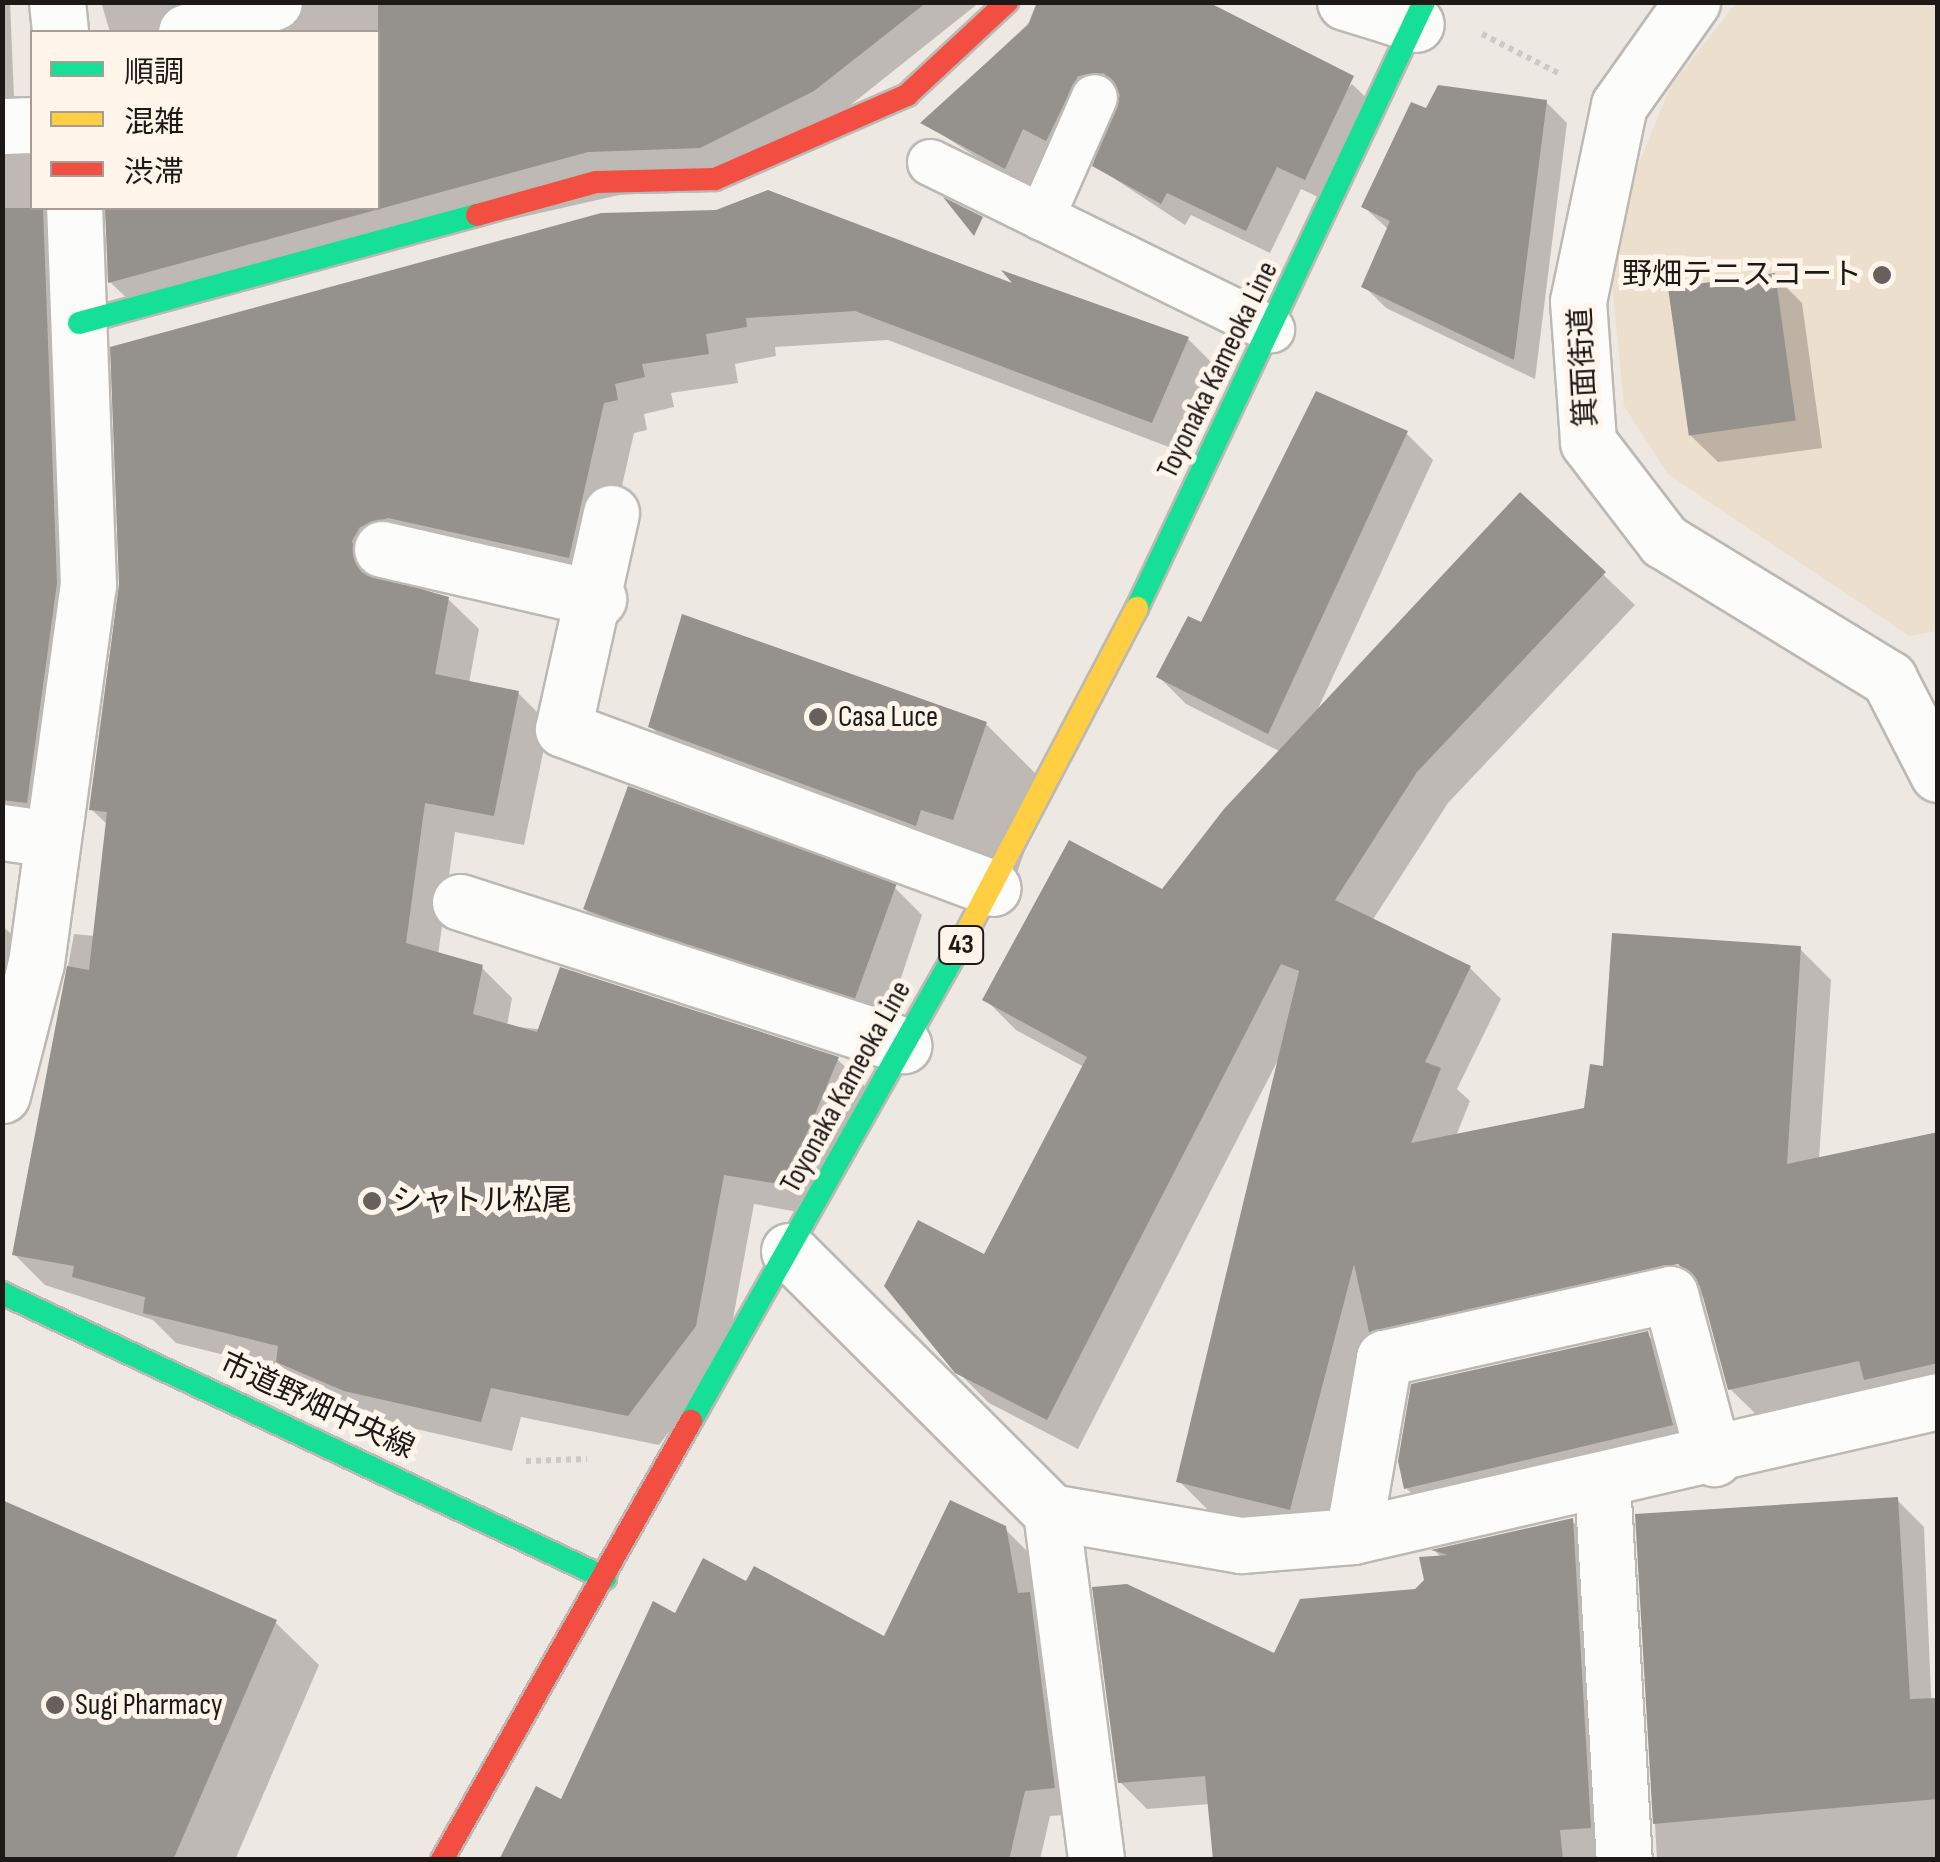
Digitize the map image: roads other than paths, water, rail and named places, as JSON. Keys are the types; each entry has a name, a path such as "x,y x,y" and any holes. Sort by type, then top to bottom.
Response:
{"main road":[{"path":"78,323 596,182 714,180 907,95 1007,2"},
{"name":"Toyonaka Kameoka Line","path":"442,1860 994,888 1271,329 1421,10"},
{"name":"市道野畑中央線","path":"2,1293 604,1578"}],"street":[{"path":"57,2 60,30"},
{"path":"192,30 274,2"},
{"path":"1345,2 1421,10"},
{"name":"箕面街道","path":"1692,2 1619,105 1578,301 1588,442 1664,541 1913,675 1938,774"},
{"path":"2,126 30,125"},
{"path":"2,1095 36,963 28,836 88,585 74,210"},
{"path":"611,513 598,598 563,729 994,888"},
{"path":"382,549 598,598"},
{"path":"460,902 904,1044"},
{"path":"789,1251 1050,1512 1241,1545 1353,1536 1714,1458 1938,1401"},
{"path":"1353,1536 1384,1358 1670,1294 1714,1458"},
{"path":"1602,1482 1624,1860"},
{"path":"1050,1512 1096,1860"}],"lane":[{"path":"1041,217 1094,98"},
{"path":"930,162 1271,329"}],"place":[{"name":"野畑テニスコート","path":"1882,275"},
{"name":"Casa Luce","path":"818,717"},
{"name":"シャトル松尾","path":"372,1201"},
{"name":"Sugi Pharmacy","path":"55,1705"}]}
